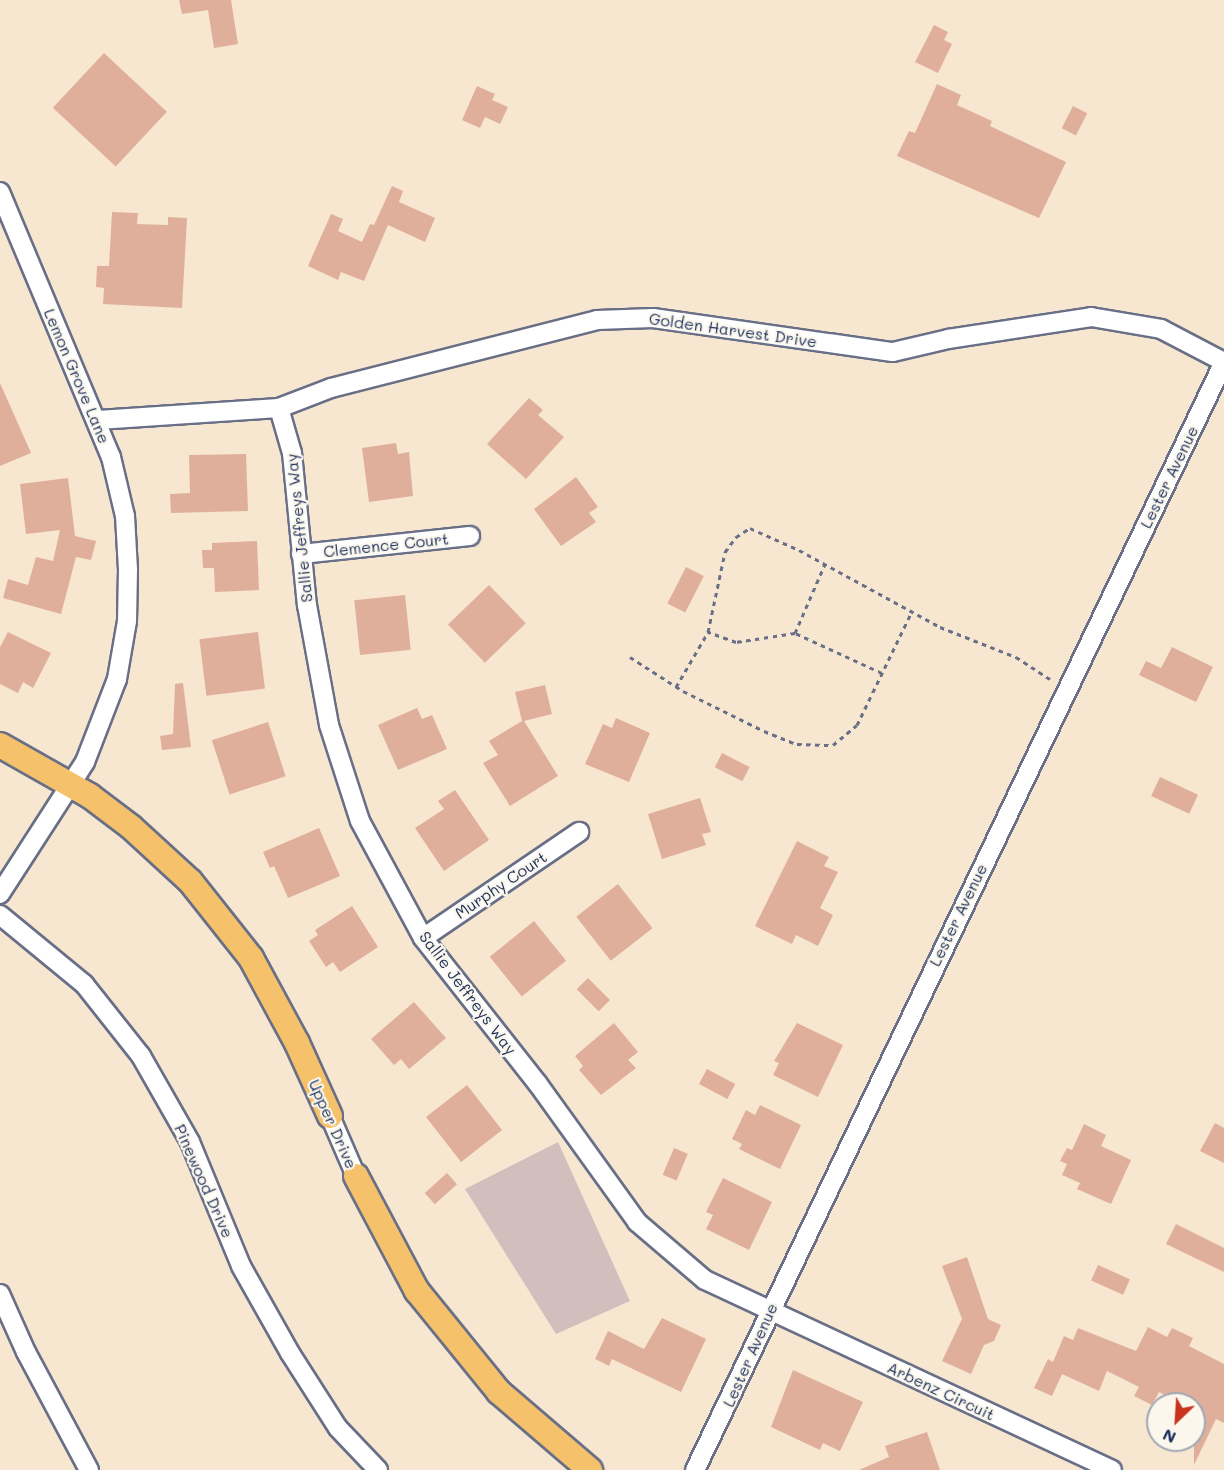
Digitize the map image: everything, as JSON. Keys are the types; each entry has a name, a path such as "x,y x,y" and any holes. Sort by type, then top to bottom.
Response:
{"main road":[{"name":"Upper Drive","path":"0,744 72,784 131,827 190,881 237,941 297,1043 330,1116"},
{"name":"Upper Drive","path":"356,1176 417,1291 499,1392 590,1470"}],"street":[{"name":"Lemon Grove Lane","path":"0,192 98,420 125,516 127,621 117,679 85,762 0,894"},
{"name":"Golden Harvest Drive","path":"98,420 279,408 331,387 597,320 653,318 893,352 958,337 1091,317 1161,328 1224,362"},
{"name":"Lester Avenue","path":"695,1470 1224,362"},
{"name":"Sallie Jeffreys Way","path":"279,408 292,453 301,554 332,736 360,821 423,938 538,1084 637,1222 705,1280 770,1311"},
{"name":"Clemence Court","path":"301,554 470,536"},
{"name":"Murphy Court","path":"423,938 579,832"},
{"name":"Pinewood Drive","path":"0,915 84,984 141,1056 189,1142 241,1266 290,1353 338,1428 378,1470"},
{"name":"Upper Drive","path":"330,1116 356,1176"},
{"path":"0,1294 26,1352 89,1470"},
{"name":"Arbenz Circuit","path":"770,1311 1112,1470"}],"path":[{"path":"676,687 708,632 725,552 736,537 750,528 825,564 912,611 1016,657 1067,690"},
{"path":"795,633 825,564"},
{"path":"630,657 676,687 719,710 797,744 833,745 857,725 912,611"},
{"path":"708,632 736,642 795,633 882,673"}],"shaded area":[{"path":"558,1142 630,1301 556,1334 465,1189"}],"building":[{"path":"179,0 231,0 238,44 214,48 208,10 182,14"},
{"path":"934,25 948,32 944,40 952,44 938,73 915,62"},
{"path":"104,53 167,112 116,167 53,108"},
{"path":"937,84 961,95 957,105 992,121 990,126 1066,162 1039,218 897,156 909,131 915,133"},
{"path":"477,86 495,94 492,100 508,107 500,124 485,117 480,128 462,120"},
{"path":"1073,106 1087,113 1076,136 1062,128"},
{"path":"392,186 403,191 399,202 435,218 425,242 388,225 364,281 341,272 338,280 308,266 331,214 343,219 338,231 362,242 370,224 374,225"},
{"path":"112,212 138,213 137,224 168,225 168,217 187,218 182,308 103,304 104,288 96,287 97,266 109,266"},
{"path":"0,383 31,453 0,466"},
{"path":"529,398 543,410 538,415 564,437 526,479 487,444"},
{"path":"396,443 398,454 409,452 413,496 369,502 362,448"},
{"path":"246,454 248,511 171,513 170,494 190,493 189,455"},
{"path":"576,477 598,507 589,513 596,522 561,546 534,509"},
{"path":"68,478 75,536 96,541 91,560 76,557 61,614 3,598 8,579 28,585 36,557 53,561 60,530 26,534 20,484"},
{"path":"257,541 259,590 215,592 214,568 203,568 202,550 212,550 212,543"},
{"path":"686,567 704,576 685,613 667,604"},
{"path":"489,585 526,623 485,663 448,625"},
{"path":"405,595 411,650 360,655 354,600"},
{"path":"8,632 51,653 33,688 23,682 18,693 0,684 0,647"},
{"path":"258,632 265,689 206,696 199,639"},
{"path":"1172,647 1213,667 1196,702 1139,675 1146,661 1161,668"},
{"path":"183,683 191,747 162,750 160,736 173,734 175,684"},
{"path":"545,685 552,714 524,721 558,776 510,806 483,763 498,755 489,741 522,721 515,692"},
{"path":"417,708 422,719 432,715 447,749 398,770 378,725"},
{"path":"616,718 650,733 629,782 585,764 603,724 612,728"},
{"path":"268,722 286,776 230,794 212,740"},
{"path":"722,753 750,767 742,781 715,767"},
{"path":"1160,777 1198,795 1189,814 1151,796"},
{"path":"455,790 489,840 444,871 415,828 444,809 438,801"},
{"path":"700,798 711,832 702,834 706,845 662,859 648,814"},
{"path":"319,828 340,876 288,898 274,866 270,868 263,852"},
{"path":"797,841 829,857 824,866 838,872 820,908 833,915 818,946 796,935 792,944 755,926"},
{"path":"618,884 652,928 611,961 576,917"},
{"path":"352,906 378,947 340,972 333,962 326,967 309,941 318,935 315,930"},
{"path":"534,921 566,961 522,997 490,957"},
{"path":"588,978 610,1000 599,1011 577,989"},
{"path":"414,1002 446,1038 409,1069 401,1059 394,1065 371,1039"},
{"path":"614,1023 638,1052 628,1060 636,1068 601,1095 579,1070 583,1066 575,1056"},
{"path":"797,1023 843,1045 818,1097 773,1075 779,1063 774,1061"},
{"path":"707,1069 735,1084 727,1099 699,1084"},
{"path":"467,1085 502,1130 461,1162 426,1117"},
{"path":"760,1105 801,1125 780,1169 739,1149 742,1144 732,1139 746,1110 755,1115"},
{"path":"1215,1123 1224,1128 1224,1163 1200,1151"},
{"path":"1084,1124 1106,1135 1101,1146 1131,1160 1111,1204 1077,1189 1080,1183 1062,1175 1067,1164 1060,1161 1067,1148 1072,1150"},
{"path":"674,1148 688,1154 676,1181 663,1175"},
{"path":"447,1173 457,1184 435,1204 425,1193"},
{"path":"723,1178 772,1202 749,1250 706,1229 713,1215 706,1212"},
{"path":"1176,1224 1224,1248 1224,1272 1166,1244"},
{"path":"967,1257 988,1319 1001,1325 994,1341 984,1345 971,1374 942,1361 962,1319 942,1266"},
{"path":"1098,1265 1130,1279 1123,1295 1091,1281"},
{"path":"662,1318 706,1339 681,1392 612,1359 609,1366 595,1359 608,1331 644,1349"},
{"path":"1148,1327 1167,1337 1172,1328 1193,1338 1189,1346 1224,1364 1224,1423 1216,1419 1206,1440 1206,1392 1146,1392 1146,1402 1134,1396 1139,1387 1107,1371 1099,1391 1062,1374 1052,1396 1034,1388 1048,1359 1053,1362 1064,1336 1073,1340 1078,1328 1136,1351"},
{"path":"793,1370 863,1402 840,1451 823,1443 820,1450 771,1427"},
{"path":"927,1432 940,1470 859,1470 889,1457 885,1446"},
{"path":"1194,1452 1200,1452 1194,1465"}]}
